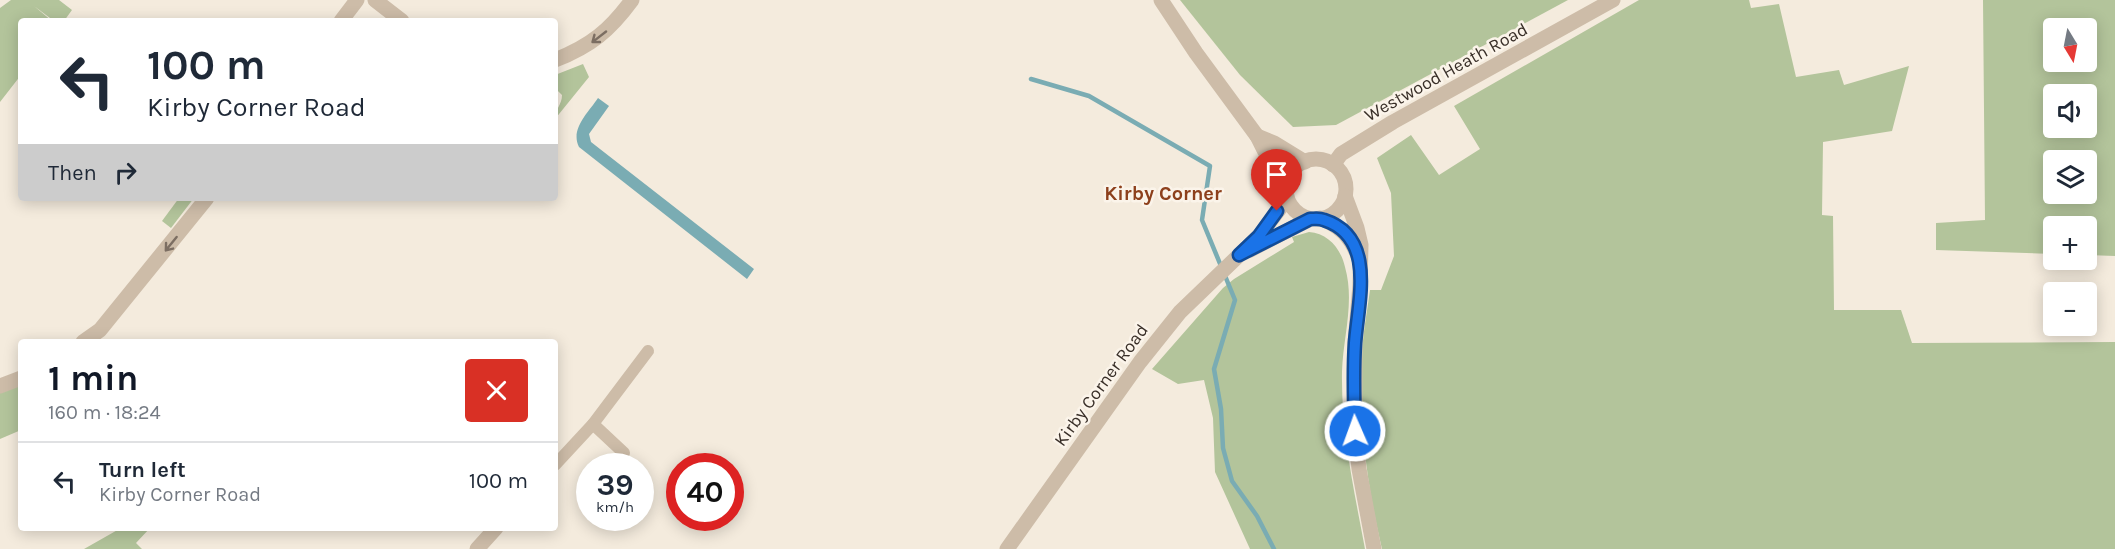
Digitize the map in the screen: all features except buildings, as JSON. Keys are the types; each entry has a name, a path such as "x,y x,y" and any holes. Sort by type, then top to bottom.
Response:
{"street":[{"path":"343,18 357,0"},
{"path":"375,0 398,18"},
{"path":"558,59 588,45 603,34 633,0"},
{"path":"1161,0 1257,135 1287,191 1292,208 1301,216 1336,225 1353,244 1360,262"},
{"name":"Westwood Heath Road","path":"1333,165 1341,154 1393,122 1613,0"},
{"path":"1257,135 1305,162"},
{"path":"1287,191 1295,168 1305,162 1315,159 1333,165 1345,181 1345,196 1357,228 1361,245 1353,392 1355,431 1359,469 1374,549"},
{"name":"Kirby Corner Road","path":"1007,549 1140,362 1180,312 1259,236 1287,191"},
{"path":"1315,218 1326,217 1337,211 1345,196"},
{"path":"87,339 100,330 205,201"},
{"name":"Kirby Corner Road","path":"1237,258 1315,218"},
{"path":"558,462 593,424 648,351"},
{"path":"0,386 18,379"},
{"path":"593,424 624,453"},
{"path":"477,549 493,531"}],"green space":[{"path":"11,0 59,0 72,10 66,18 50,18 34,6 48,18 18,18 18,79 0,102 0,8"},
{"path":"1180,0 1568,0 1336,125 1293,127 1240,75"},
{"path":"1639,0 1749,0 1751,8 1779,4 1796,77 1839,70 1844,85 1909,66 1892,131 1823,142 1822,215 1833,216 1834,310 1901,310 1912,343 2115,342 2115,549 1382,549 1365,455 1361,384 1363,343 1370,290 1381,290 1394,256 1391,193 1377,158 1411,135 1439,175 1480,149 1454,106"},
{"path":"1983,0 2115,0 2115,256 2097,255 2097,216 2043,216 2043,254 1936,250 1936,223 1985,220"},
{"path":"583,64 589,77 558,115 562,95 558,91 558,74"},
{"path":"177,201 192,201 171,228 162,221"},
{"path":"1309,232 1322,235 1333,243 1343,260 1348,280 1349,306 1342,394 1349,461 1365,549 1250,549 1215,472 1213,418 1204,380 1178,384 1152,369 1223,288 1294,242 1292,237"},
{"path":"18,385 18,431 0,439 0,392"},
{"path":"116,531 147,531 136,543 142,549 84,549"}],"water":[{"path":"598,98 609,106 589,134 591,142 754,269 747,279 579,147 578,128"}],"waterway":[{"path":"1031,79 1089,96 1210,166 1202,220 1235,300 1214,369 1221,409 1223,448 1232,481 1257,516 1274,549"}],"district":[{"name":"Kirby Corner","path":"1163,193"}],"route":[{"path":"1277,211 1259,236 1239,255 1310,219 1320,218 1336,225 1346,234 1360,262 1353,392 1355,431"}]}
